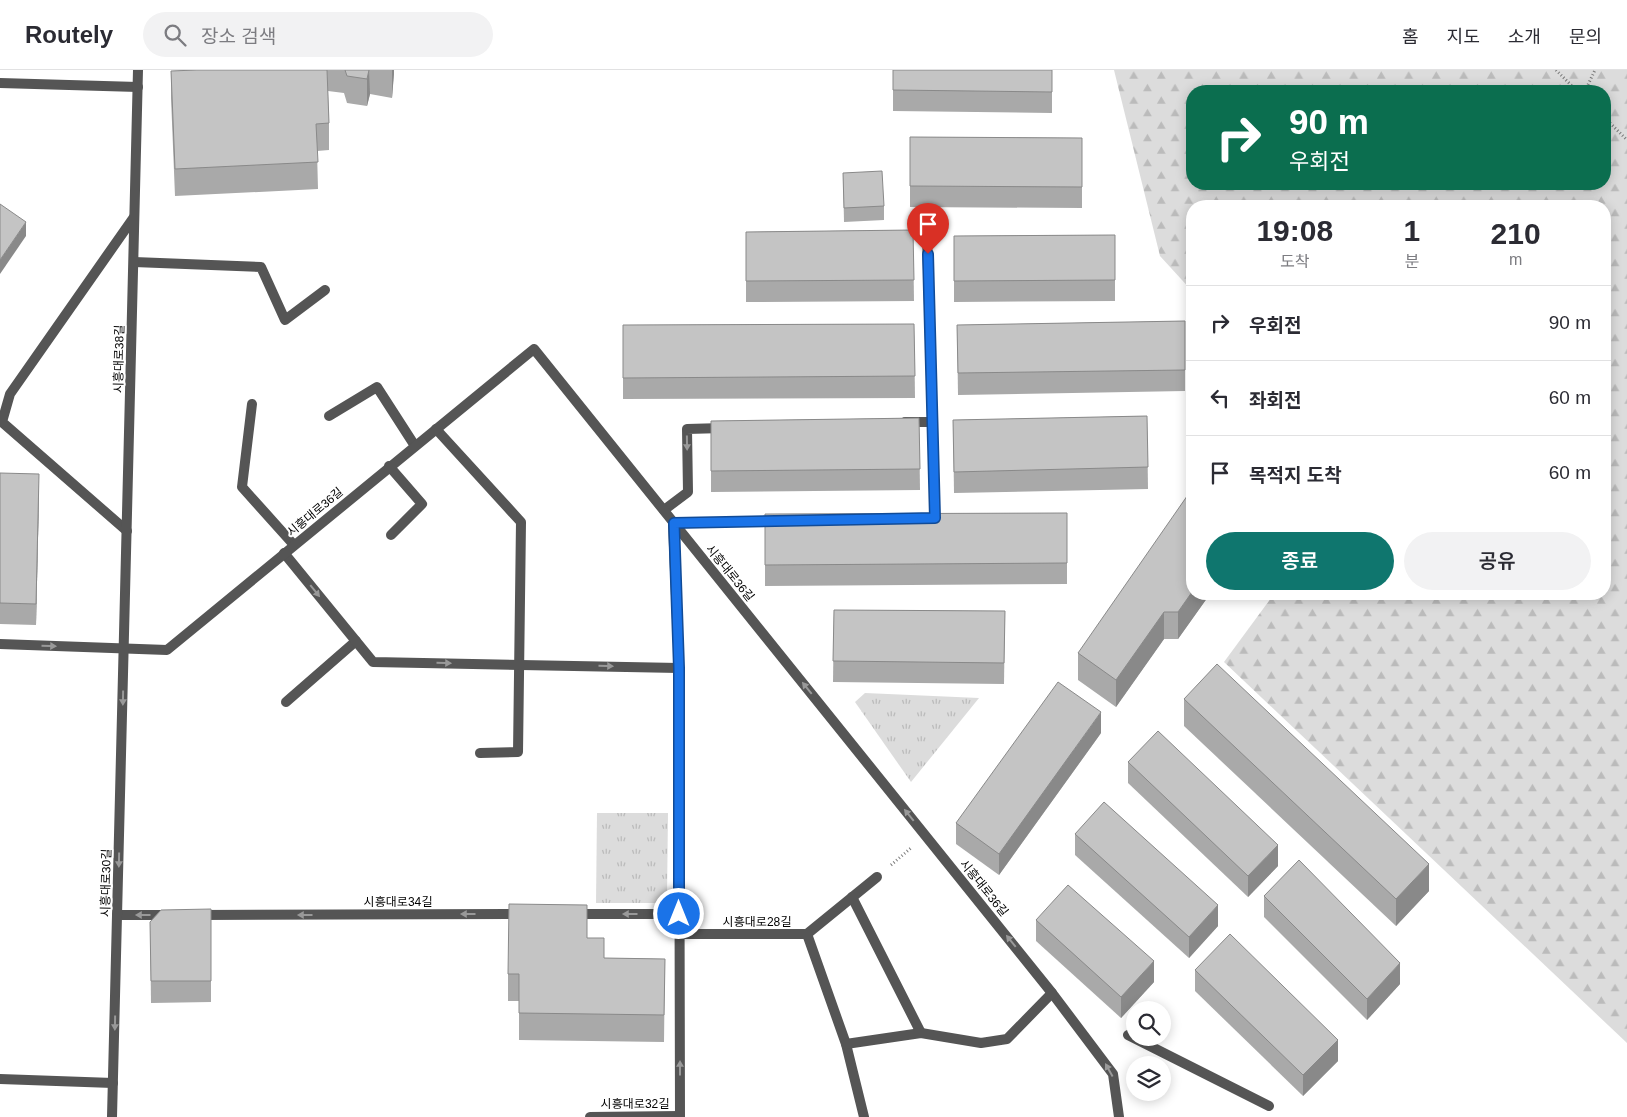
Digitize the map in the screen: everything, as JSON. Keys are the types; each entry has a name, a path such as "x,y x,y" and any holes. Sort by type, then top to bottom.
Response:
{"street":[{"name":"시흥대로38길","path":"124,649 138,70"},
{"path":"0,83 138,87"},
{"path":"127,531 2,422 10,394 135,216"},
{"path":"915,518 935,518 927,235"},
{"path":"134,262 261,267 285,320 325,290"},
{"name":"시흥대로36길","path":"0,644 167,650 534,349 1052,993 1113,1074 1119,1117"},
{"path":"329,416 377,387 415,446"},
{"path":"252,404 242,487 294,545"},
{"path":"892,423 932,422"},
{"path":"664,510 688,492 687,429 736,428"},
{"path":"436,429 521,522 518,752 480,753"},
{"path":"389,466 422,504 391,535"},
{"path":"680,1117 679,668 674,523 790,520"},
{"name":"시흥대로36길","path":"284,553 373,662 679,668"},
{"path":"286,702 356,641"},
{"name":"시흥대로30길","path":"112,1117 124,649"},
{"path":"807,934 877,877"},
{"path":"852,897 921,1033"},
{"name":"시흥대로34길","path":"117,915 531,914"},
{"path":"561,914 679,914"},
{"name":"시흥대로28길","path":"679,934 807,934 846,1044 864,1117"},
{"path":"846,1044 921,1033 981,1043 1008,1039 1052,993"},
{"path":"1148,1046 1270,1106"},
{"path":"0,1079 113,1083"},
{"name":"시흥대로32길","path":"590,1117 680,1117"}],"path":[{"path":"1556,70 1570,85"},
{"path":"1588,85 1595,70"},
{"path":"1611,124 1627,140"},
{"path":"877,877 926,836"}],"green space":[{"path":"1114,70 1627,70 1627,1043 1224,662 1270,600 1611,600 1611,200 1186,200 1186,284 1160,256"},
{"path":"865,693 979,698 911,782 855,702"},
{"path":"597,813 668,813 667,896 658,903 596,903"}],"building":[{"path":"327,70 329,123 316,124 318,162 175,169 171,71"},
{"path":"345,70 369,70 367,79 347,76"},
{"path":"893,70 1052,70 1052,92 893,90"},
{"path":"910,137 1082,138 1082,187 910,186"},
{"path":"882,171 884,206 844,208 843,173"},
{"path":"0,204 26,222 0,260"},
{"path":"913,230 914,280 746,281 746,232"},
{"path":"1115,235 1115,280 954,281 954,236"},
{"path":"1185,321 1185,370 958,373 957,325"},
{"path":"914,324 915,376 623,378 623,325"},
{"path":"1147,416 1148,467 954,472 953,420"},
{"path":"919,418 920,469 711,471 711,421"},
{"path":"0,473 39,474 36,604 0,603"},
{"path":"1186,498 1186,600 1178,612 1164,612 1116,680 1078,653"},
{"path":"1067,513 1067,563 765,565 765,514"},
{"path":"834,610 1005,611 1004,663 833,661"},
{"path":"1217,664 1429,864 1396,899 1184,699"},
{"path":"1058,682 1101,712 999,854 956,823"},
{"path":"1158,731 1278,845 1248,876 1128,762"},
{"path":"1104,802 1218,905 1189,937 1075,834"},
{"path":"1299,860 1400,963 1367,999 1264,896"},
{"path":"1068,885 1154,961 1121,997 1036,920"},
{"path":"509,904 587,905 587,938 604,938 604,958 665,959 664,1015 519,1013 519,974 508,974"},
{"path":"211,909 211,981 151,981 150,922 161,910"},
{"path":"1230,934 1338,1040 1303,1075 1195,970"}],"route":[{"path":"679,914 679,668 674,523 935,518 928,254"}]}
